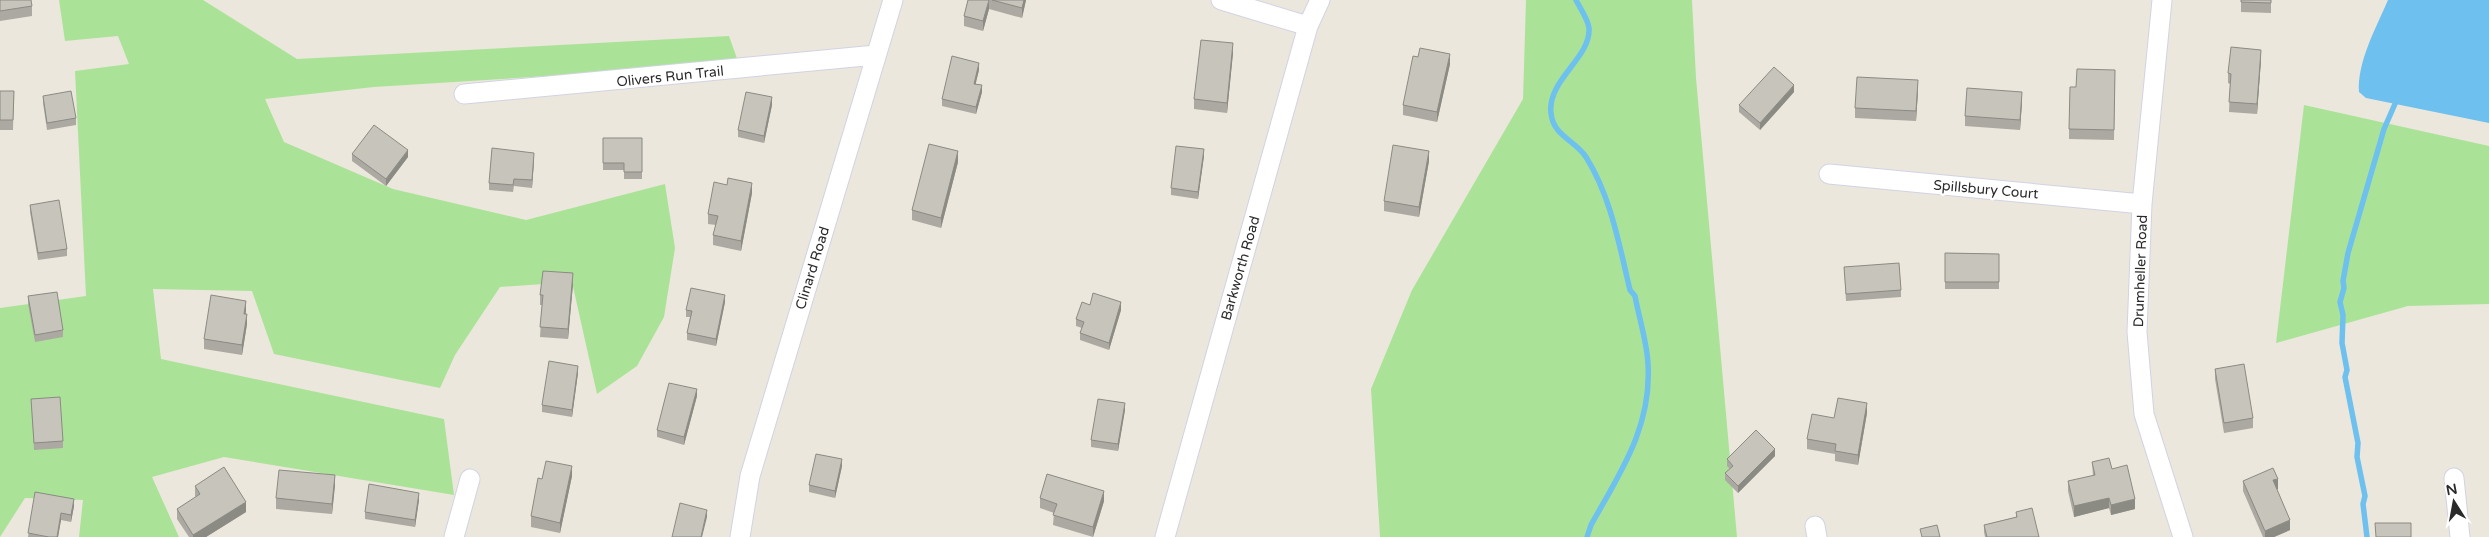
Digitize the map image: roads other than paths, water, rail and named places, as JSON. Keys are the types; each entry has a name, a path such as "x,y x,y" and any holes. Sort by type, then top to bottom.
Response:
{"street":[{"name":"Clinard Road","path":"740,537 750,476 893,0"},
{"path":"1221,0 1308,26"},
{"name":"Barkworth Road","path":"1164,537 1308,26 1320,0"},
{"name":"Drumheller Road","path":"2162,0 2142,204 2137,332 2144,414 2183,537"},
{"name":"Olivers Run Trail","path":"464,94 876,56"},
{"name":"Spillsbury Court","path":"1829,174 2142,204"},
{"path":"2454,478 2460,537"},
{"path":"454,537 470,479"}],"water":[{"path":"2388,0 2489,0 2489,123 2366,98 2359,92 2359,81 2364,57"}],"waterway":[{"path":"1576,0 1586,17 1589,28 1588,39 1556,90 1552,101 1551,113 1560,133 1586,157 1602,188 1618,238 1630,290 1635,296 1645,339 1648,364 1648,387 1645,408 1632,449 1591,525 1587,537"},
{"path":"2367,537 2363,504 2365,496 2357,457 2358,443 2345,377 2347,370 2342,343 2343,315 2340,302 2344,288 2343,281 2348,253 2384,129 2398,97"}]}
